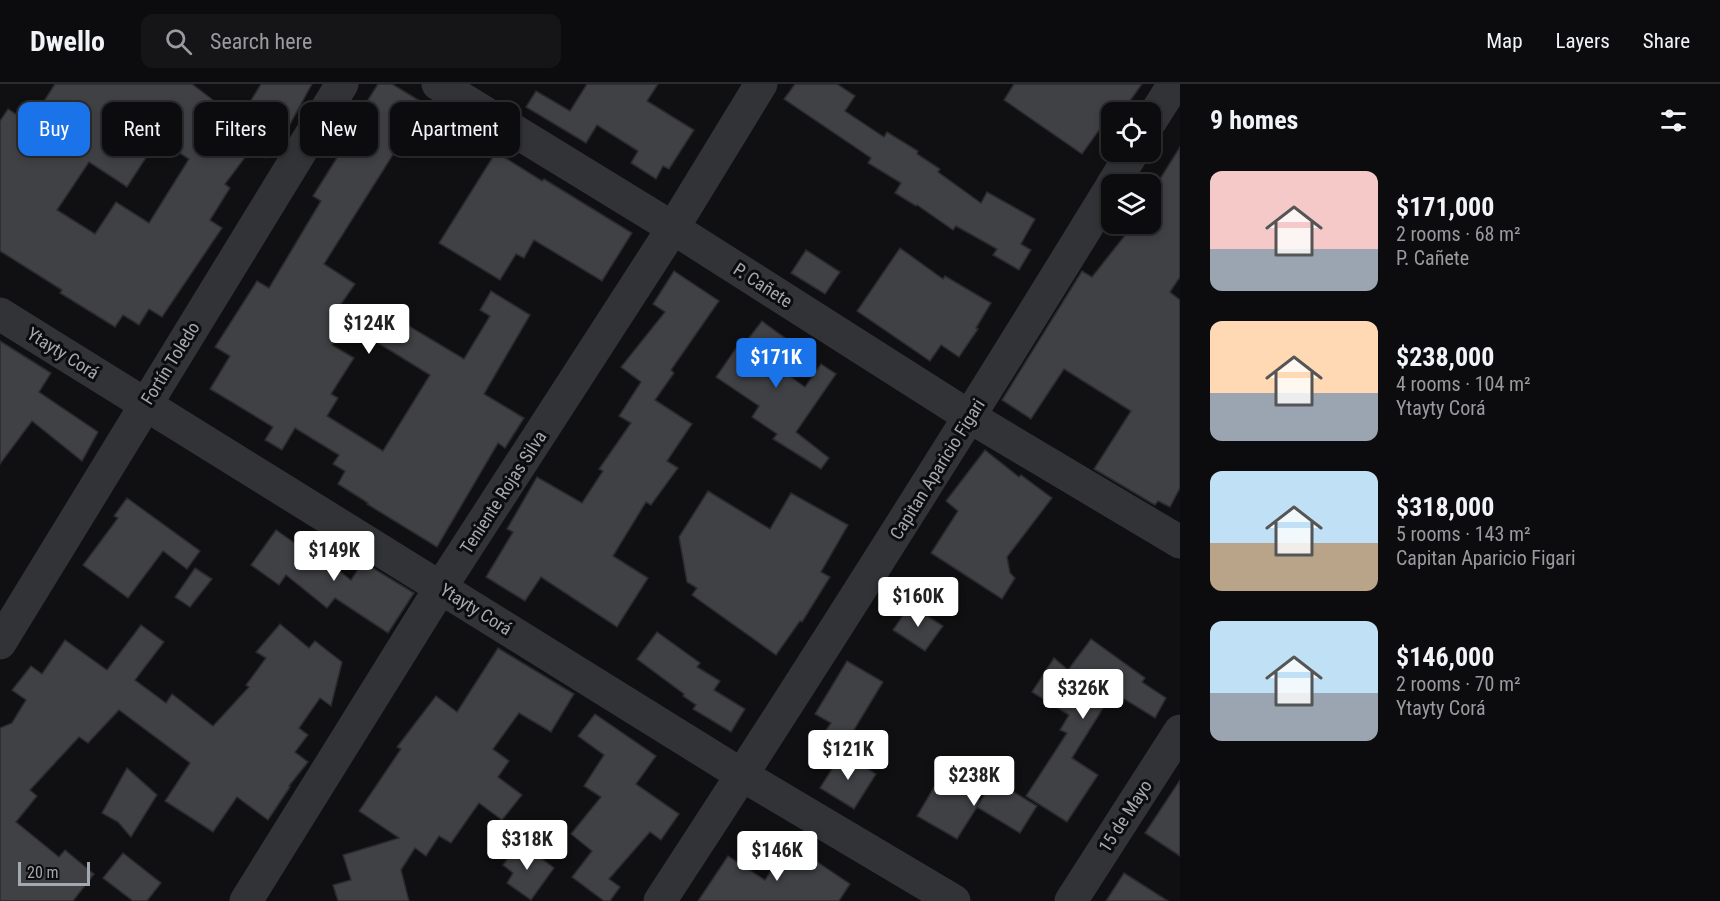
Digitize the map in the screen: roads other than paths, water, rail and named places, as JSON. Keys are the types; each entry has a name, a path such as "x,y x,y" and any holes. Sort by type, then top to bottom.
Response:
{"street":[{"name":"Fortín Toledo","path":"0,643 342,84"},
{"name":"P. Cañete","path":"438,84 673,228 970,417 1180,542"},
{"name":"Teniente Rojas Silva","path":"246,901 441,587 673,228 761,84"},
{"path":"1161,105 1174,84"},
{"name":"Capitan Aparicio Figari","path":"660,901 970,417 1101,203"},
{"name":"Ytayty Corá","path":"0,314 742,775 954,901"},
{"name":"15 de Mayo","path":"1071,901 1180,731"}]}
